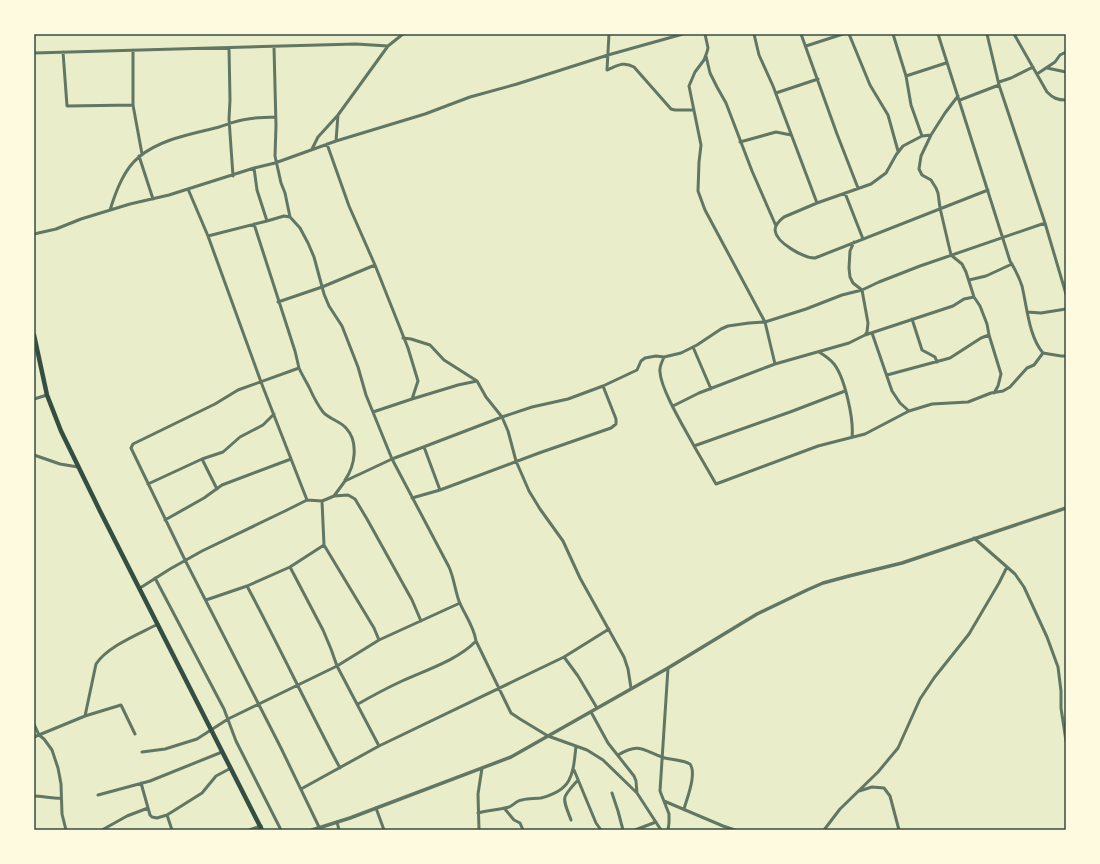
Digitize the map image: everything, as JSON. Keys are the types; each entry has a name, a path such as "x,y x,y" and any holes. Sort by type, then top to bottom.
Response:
{"main road":[{"path":"34,335 47,395 61,431 222,752 262,828"}],"street":[{"path":"312,149 318,137 338,115 388,46 403,34"},
{"path":"609,34 606,70 620,64 628,63 634,67 671,108 675,110 693,110"},
{"path":"34,234 56,229 110,210 276,163 312,149 425,114 470,97 683,34"},
{"path":"705,34 708,48 706,56 690,83 693,110 701,145 698,191 701,202 733,265 765,322 775,364"},
{"path":"754,34 759,55 776,94 817,203"},
{"path":"801,34 858,188"},
{"path":"806,46 843,34"},
{"path":"849,34 870,85 888,115 898,151"},
{"path":"894,34 906,76 911,105 922,136"},
{"path":"938,34 946,63 960,100 1012,264 1020,281 1033,333 1039,348 1044,354 1066,356"},
{"path":"987,34 999,83 1045,223 1066,294"},
{"path":"1014,34 1046,92 1059,100 1066,100"},
{"path":"34,53 356,44 388,46"},
{"path":"274,47 276,163 290,217 300,228 308,243 314,257 322,287 330,306 342,326 373,412 392,459 449,567 452,574 455,591 473,628 476,641 499,688 513,715 548,736 587,750 608,763 637,793 661,830"},
{"path":"229,48 229,124 233,176"},
{"path":"133,50 134,105 141,155 153,198"},
{"path":"63,52 67,106 134,105"},
{"path":"1037,74 1055,62 1060,55 1066,52"},
{"path":"706,56 710,73 726,103 740,142 776,226"},
{"path":"906,76 946,63"},
{"path":"960,100 1033,67"},
{"path":"1047,68 1066,72"},
{"path":"776,94 818,79"},
{"path":"958,96 931,135 921,156 920,169 922,175 934,183 938,193 951,255 962,264 974,297 984,315 1001,374 998,386 994,393"},
{"path":"336,141 338,115"},
{"path":"110,210 116,190 135,160 151,149 178,138 251,118 275,117"},
{"path":"740,142 776,132 791,135"},
{"path":"931,135 922,136 903,146 898,151 886,173 870,184 846,194 817,203 779,220 775,230 776,234 787,246 800,254 810,258 815,258 988,190"},
{"path":"327,144 349,206 375,265 408,348 418,381 412,399"},
{"path":"254,168 257,190 267,221"},
{"path":"188,189 208,236 307,500"},
{"path":"846,194 863,239"},
{"path":"208,236 284,216 290,217"},
{"path":"345,481 392,459 502,417 532,407 568,399 603,386 636,370 641,361 645,358 656,356 664,357 681,353 728,326 765,322 806,309 842,295 862,290 896,275 1003,236 1045,223"},
{"path":"254,224 295,351 299,368 316,402 324,413 346,428 354,447 354,455 350,473 334,496"},
{"path":"854,242 850,251 850,272 853,283 862,290 868,323 867,332 865,335"},
{"path":"969,280 986,276 1012,264"},
{"path":"278,302 322,287 375,265"},
{"path":"673,406 688,398 775,364 849,343 865,335 953,306 964,298 974,297"},
{"path":"1028,312 1042,313 1066,309"},
{"path":"912,319 922,350 935,357 937,362"},
{"path":"872,333 896,397 902,406 909,411"},
{"path":"887,375 950,358 981,338 989,335"},
{"path":"403,338 430,345 444,360 476,381 486,397 502,417 508,431 516,461 529,491 562,540 585,588 609,629 626,663 631,688"},
{"path":"693,347 711,389"},
{"path":"819,352 834,364 838,370 852,413 852,437"},
{"path":"664,357 660,371 666,392 716,484 818,446 871,432 909,411 932,404 968,402 991,393 1003,391 1010,387 1027,368 1034,365 1044,354"},
{"path":"299,368 238,390 215,404 132,445 132,449 165,520 319,827"},
{"path":"373,412 458,385 476,381"},
{"path":"412,498 440,490 516,461 611,428 616,424 616,419 603,386"},
{"path":"694,446 845,391"},
{"path":"34,399 47,395"},
{"path":"148,484 202,459 223,452 240,437 263,425 274,414"},
{"path":"424,447 440,490"},
{"path":"34,456 60,464 78,467"},
{"path":"202,459 217,489"},
{"path":"165,520 231,482 291,459"},
{"path":"140,588 185,560 235,534 307,500 322,501 334,496 348,495 355,499 367,519 412,600 421,621"},
{"path":"322,501 324,545 374,628 379,640"},
{"path":"312,830 376,808 511,757 668,668 757,614 823,583 902,563 1066,508"},
{"path":"974,538 1015,574 1024,587 1047,637 1054,656 1061,691 1061,708 1066,741"},
{"path":"206,600 247,586 290,567 324,545"},
{"path":"290,567 323,630 337,666 379,746"},
{"path":"824,830 840,809 889,760 898,748 920,699 934,678 969,634 1007,567"},
{"path":"154,578 224,709 236,741 281,830"},
{"path":"247,586 340,768"},
{"path":"142,752 191,742 228,719 337,666 379,640 460,603"},
{"path":"85,716 96,664 112,649 158,624"},
{"path":"301,789 379,746 564,657 609,629"},
{"path":"358,704 401,681 446,661 470,647 476,641"},
{"path":"564,657 578,676 597,708"},
{"path":"668,668 660,791 670,819 668,830"},
{"path":"34,737 85,716 121,705 135,734"},
{"path":"591,712 608,744 634,776 637,793"},
{"path":"34,724 39,735 52,750 58,768 61,784 62,814 66,830"},
{"path":"478,813 504,808 514,805 521,800 541,798 554,793 570,781 574,769 576,746"},
{"path":"618,755 627,750 639,748 663,757 689,763 693,768 684,809"},
{"path":"98,796 156,778 222,752"},
{"path":"141,783 152,817 157,818 166,815 203,793 216,776 231,768"},
{"path":"479,830 478,787 482,768"},
{"path":"574,769 596,823 601,830"},
{"path":"572,820 564,798 565,793 578,780"},
{"path":"858,791 872,787 884,788 890,796 899,830"},
{"path":"612,793 623,830"},
{"path":"34,796 53,799 61,798"},
{"path":"664,801 735,830"},
{"path":"102,830 127,816 148,808"},
{"path":"376,808 384,830"},
{"path":"504,808 514,820 520,823 523,830"},
{"path":"166,815 172,830"},
{"path":"337,822 339,830"},
{"path":"635,830 656,822"},
{"path":"250,830 262,828"}]}
